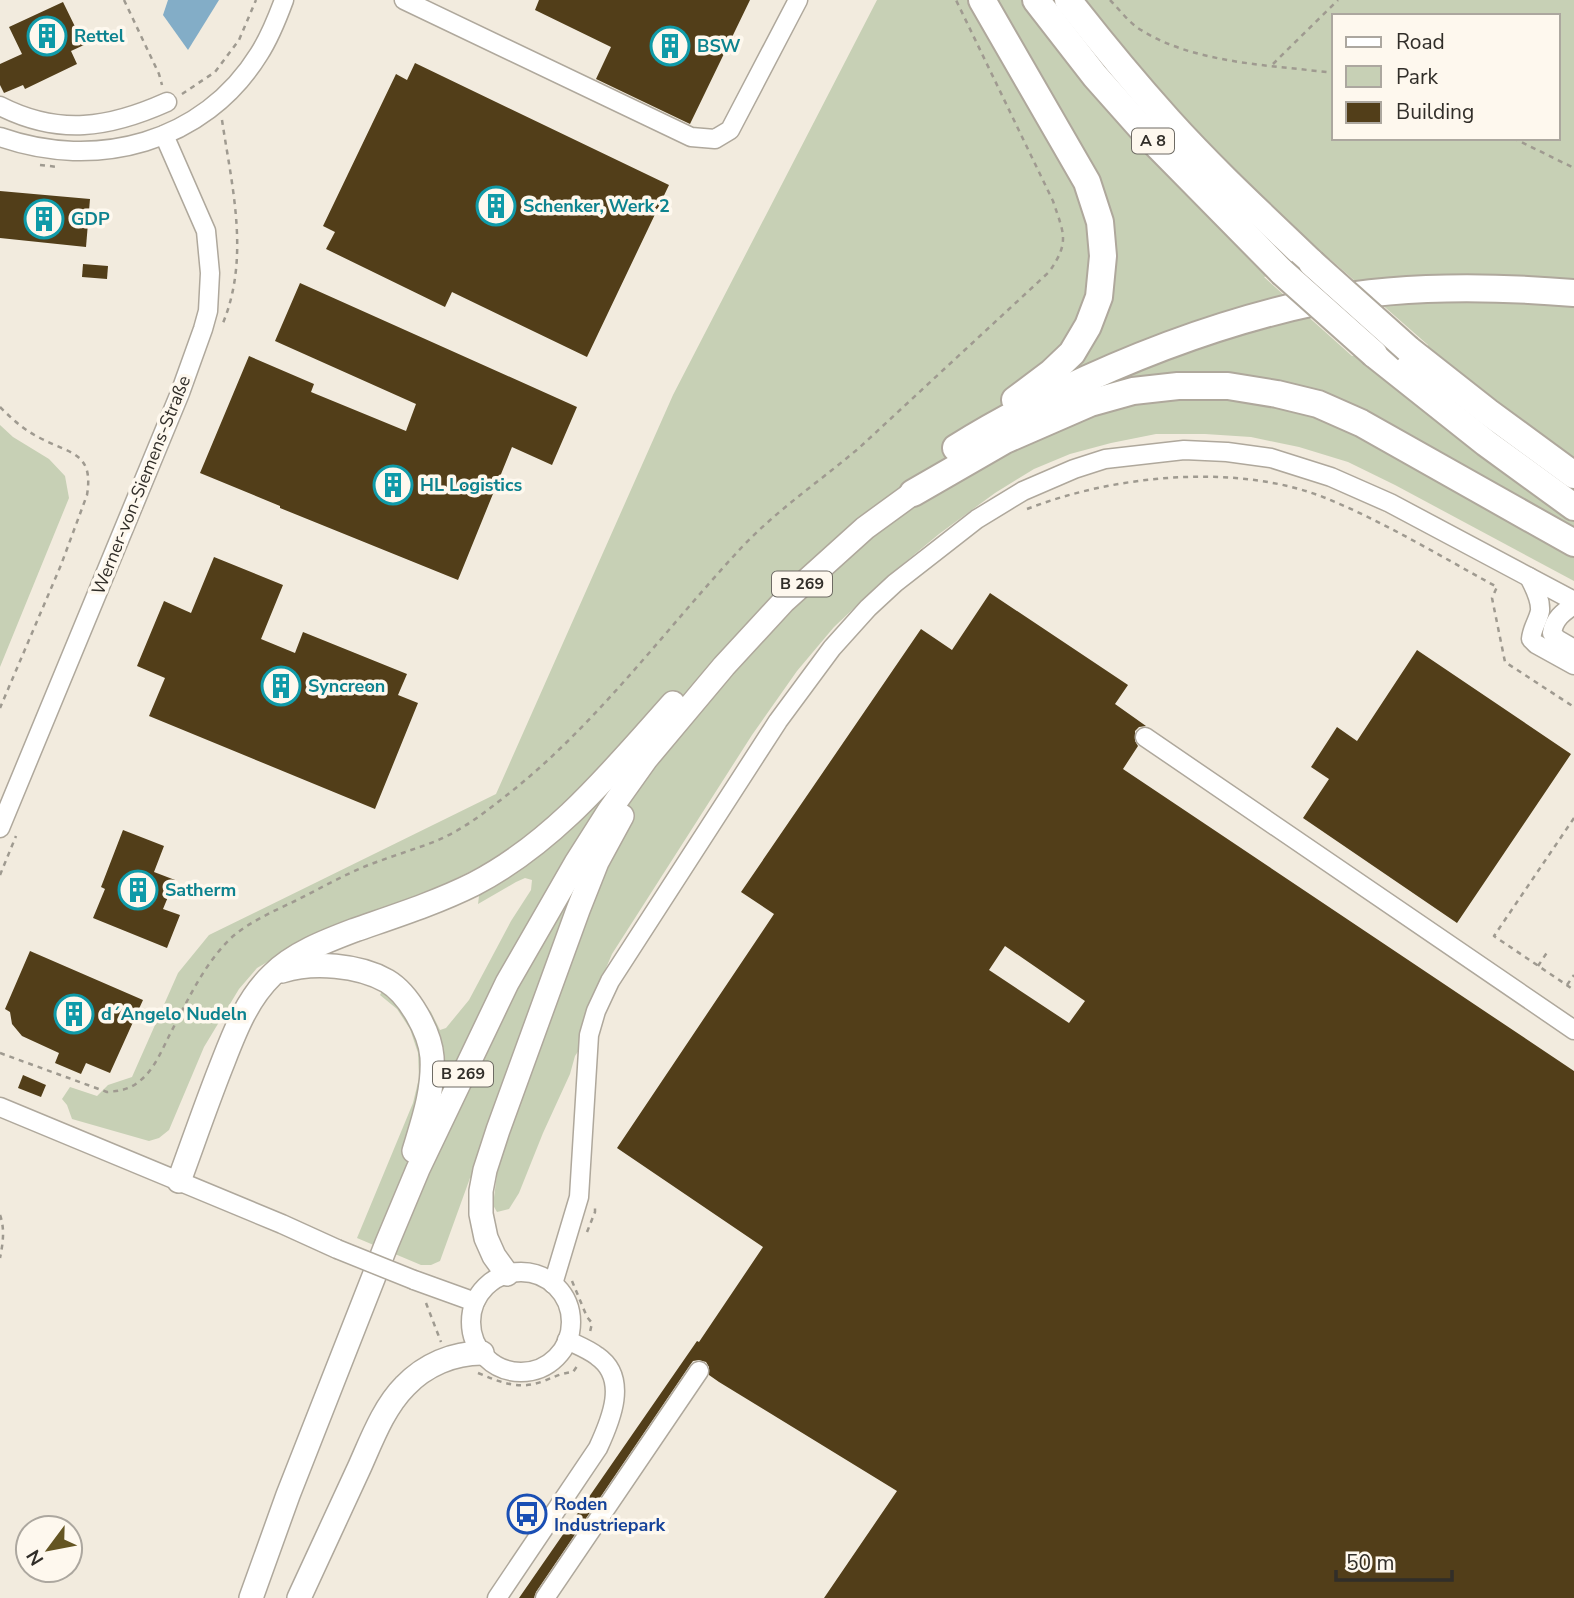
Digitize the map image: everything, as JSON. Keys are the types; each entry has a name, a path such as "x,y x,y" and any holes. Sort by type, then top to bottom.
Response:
{"highway":[{"path":"910,487 960,439 1051,373 1072,353 1088,326 1099,297 1103,256 1100,222 1087,182 982,0"},
{"name":"A 8","path":"1036,0 1095,76 1151,139 1282,272 1374,354 1486,443 1574,507"},
{"name":"A 8","path":"1068,0 1169,121 1312,264 1408,349 1574,475"},
{"path":"910,487 996,424 1040,401 1127,361 1233,323 1321,301 1387,292 1524,289 1574,293"},
{"path":"910,487 1033,417 1131,371 1236,334 1323,313 1388,304 1524,301 1574,305"},
{"path":"910,487 1005,440 1090,403 1133,391 1178,386 1228,386 1318,404 1361,423 1574,543"}],"main road":[{"name":"B 269","path":"251,1598 288,1496 418,1169 507,983 569,874 609,811 702,681 783,601 910,487"},
{"path":"179,1181 246,1008 273,974 323,942 474,884 527,850 556,828 702,681"},
{"path":"409,1166 499,978 567,856 623,771 702,681"},
{"path":"507,1273 494,1256 486,1238 481,1214 485,1170 498,1130 597,862 702,681"},
{"path":"273,974 310,966 347,968 387,982 403,995 415,1012 425,1031 432,1054 432,1080 426,1111 409,1166 288,1496"},
{"path":"299,1598 394,1399 405,1385 426,1369 447,1358 469,1353 478,1362"}],"street":[{"path":"0,137 48,150 77,152 136,145 164,135 217,102 239,80 258,55 284,0"},
{"path":"404,0 691,137 715,139 730,130 798,0"},
{"path":"0,106 16,114 46,122 76,126 138,115 167,102"},
{"path":"76,126 77,152"},
{"name":"Werner-von-Siemens-Straße","path":"0,828 180,393 208,310 210,273 206,231 164,135"},
{"path":"553,1284 579,1198 589,1035 596,1011 610,981 778,721 832,648 895,583 977,519 1044,481 1105,459 1184,450 1272,458 1331,477 1390,503 1574,603 1559,616 1552,633 1574,649"},
{"path":"1529,577 1540,611 1532,629 1531,639 1574,665"},
{"path":"1145,737 1574,1030"},
{"path":"0,1107 337,1249 475,1303"},
{"path":"519,1272 543,1277 553,1284 562,1293 570,1316 567,1340 559,1353 549,1363 521,1372 506,1370 493,1363 478,1362 471,1315 482,1289 507,1273 519,1272"},
{"path":"497,1598 598,1448 614,1405 615,1385 607,1365 597,1356 567,1340"},
{"path":"545,1598 698,1371"}],"path":[{"path":"124,0 159,74 167,102 215,72 239,40 256,0"},
{"path":"0,1053 107,1092 123,1090 137,1083 151,1070 201,976 232,937 279,909 365,866 447,835 496,804 535,774 611,695 743,545 786,505 859,448 1049,272 1059,258 1064,244 1063,229 1053,201 956,0"},
{"path":"1110,0 1138,29 1170,46 1212,58 1332,73"},
{"path":"1272,65 1338,0"},
{"path":"1517,140 1574,168"},
{"path":"0,407 29,432 70,451 81,460 88,471 89,483 61,565 0,708"},
{"path":"1018,514 1064,496 1115,485 1170,478 1248,480 1288,486 1327,498 1390,528 1497,587 1492,598 1505,662 1574,707"},
{"path":"1574,818 1494,936 1574,990"},
{"path":"1538,966 1548,951"},
{"path":"1567,985 1574,975"},
{"path":"586,1234 595,1212 596,1201"},
{"path":"0,1216 3,1242 0,1258"},
{"path":"478,1362 500,1383 516,1386 530,1385 573,1372 585,1349 592,1324 573,1284 572,1275"},
{"path":"424,1298 447,1358"}],"green space":[{"path":"877,0 1574,0 1574,581 1348,462 1299,447 1251,437 1156,434 1070,454 1034,469 995,493 939,534 886,578 834,627 797,671 752,735 612,954 598,987 583,1044 575,1056 570,1074 519,1193 509,1209 497,1212 493,1205 497,1174 470,1178 440,1261 421,1265 357,1238 413,1103 419,1078 418,1053 410,1029 397,1009 380,995 392,972 408,985 431,1012 440,1030 446,1028 469,1000 511,921 531,890 532,880 525,878 516,882 478,904 483,865 435,889 345,924 288,950 257,968 239,989 204,1047 169,1130 159,1138 149,1141 72,1119 62,1099 70,1087 97,1096 108,1085 132,1077 178,973 209,935 496,794 673,395","holes":["1330,259 1428,345 1352,356 1264,277"]},
{"path":"0,425 13,437 49,459 65,476 69,498 0,667"}],"water":[{"path":"168,0 219,0 188,50 163,15"}],"building":[{"name":"BSW","path":"539,0 750,0 690,124 596,79 611,47 535,10"},
{"name":"Rettel","path":"63,2 84,45 71,51 77,64 25,89 23,85 4,93 0,85 0,64 22,54 9,27"},
{"name":"Schenker, Werk 2","path":"415,63 669,185 587,357 452,292 445,307 326,249 335,232 323,226 396,74 407,80"},
{"name":"GDP","path":"0,191 90,199 86,247 0,238"},
{"path":"83,264 108,266 107,279 82,277"},
{"path":"300,283 577,407 552,465 512,447 458,580 200,473 249,356 314,384 311,392 406,431 416,404 275,341"},
{"name":"Syncreon","path":"214,557 283,585 261,639 295,653 303,632 407,674 398,695 418,703 375,809 149,716 165,678 137,666 164,601 191,613"},
{"path":"990,593 1128,685 1115,704 1146,726 1135,731 1138,746 1123,769 1574,1071 1574,1598 824,1598 897,1491 719,1382 709,1375 706,1362 699,1360 690,1365 534,1598 519,1598 763,1247 617,1148 774,914 741,892 921,629 952,650","holes":["1005,946 1085,1001 1069,1023 989,970"]},
{"path":"1417,650 1571,754 1457,923 1303,818 1329,779 1311,767 1337,727 1357,741"},
{"name":"Satherm","path":"123,830 164,846 154,872 175,880 163,909 180,915 167,948 93,918 105,889 101,887"},
{"name":"d´Angelo Nudeln","path":"30,951 143,1000 110,1073 86,1063 81,1074 55,1063 59,1053 22,1036 12,1024 10,1012 5,1009"},
{"path":"23,1075 46,1085 41,1097 18,1088"}],"place":[{"name":"Rettel","path":"47,36"},
{"name":"BSW","path":"670,46"},
{"name":"Schenker, Werk 2","path":"496,206"},
{"name":"GDP","path":"44,219"},
{"name":"HL Logistics","path":"393,485"},
{"name":"Syncreon","path":"281,686"},
{"name":"Satherm","path":"138,890"},
{"name":"d´Angelo Nudeln","path":"74,1014"},
{"name":"Roden Industriepark","path":"527,1514"}]}
